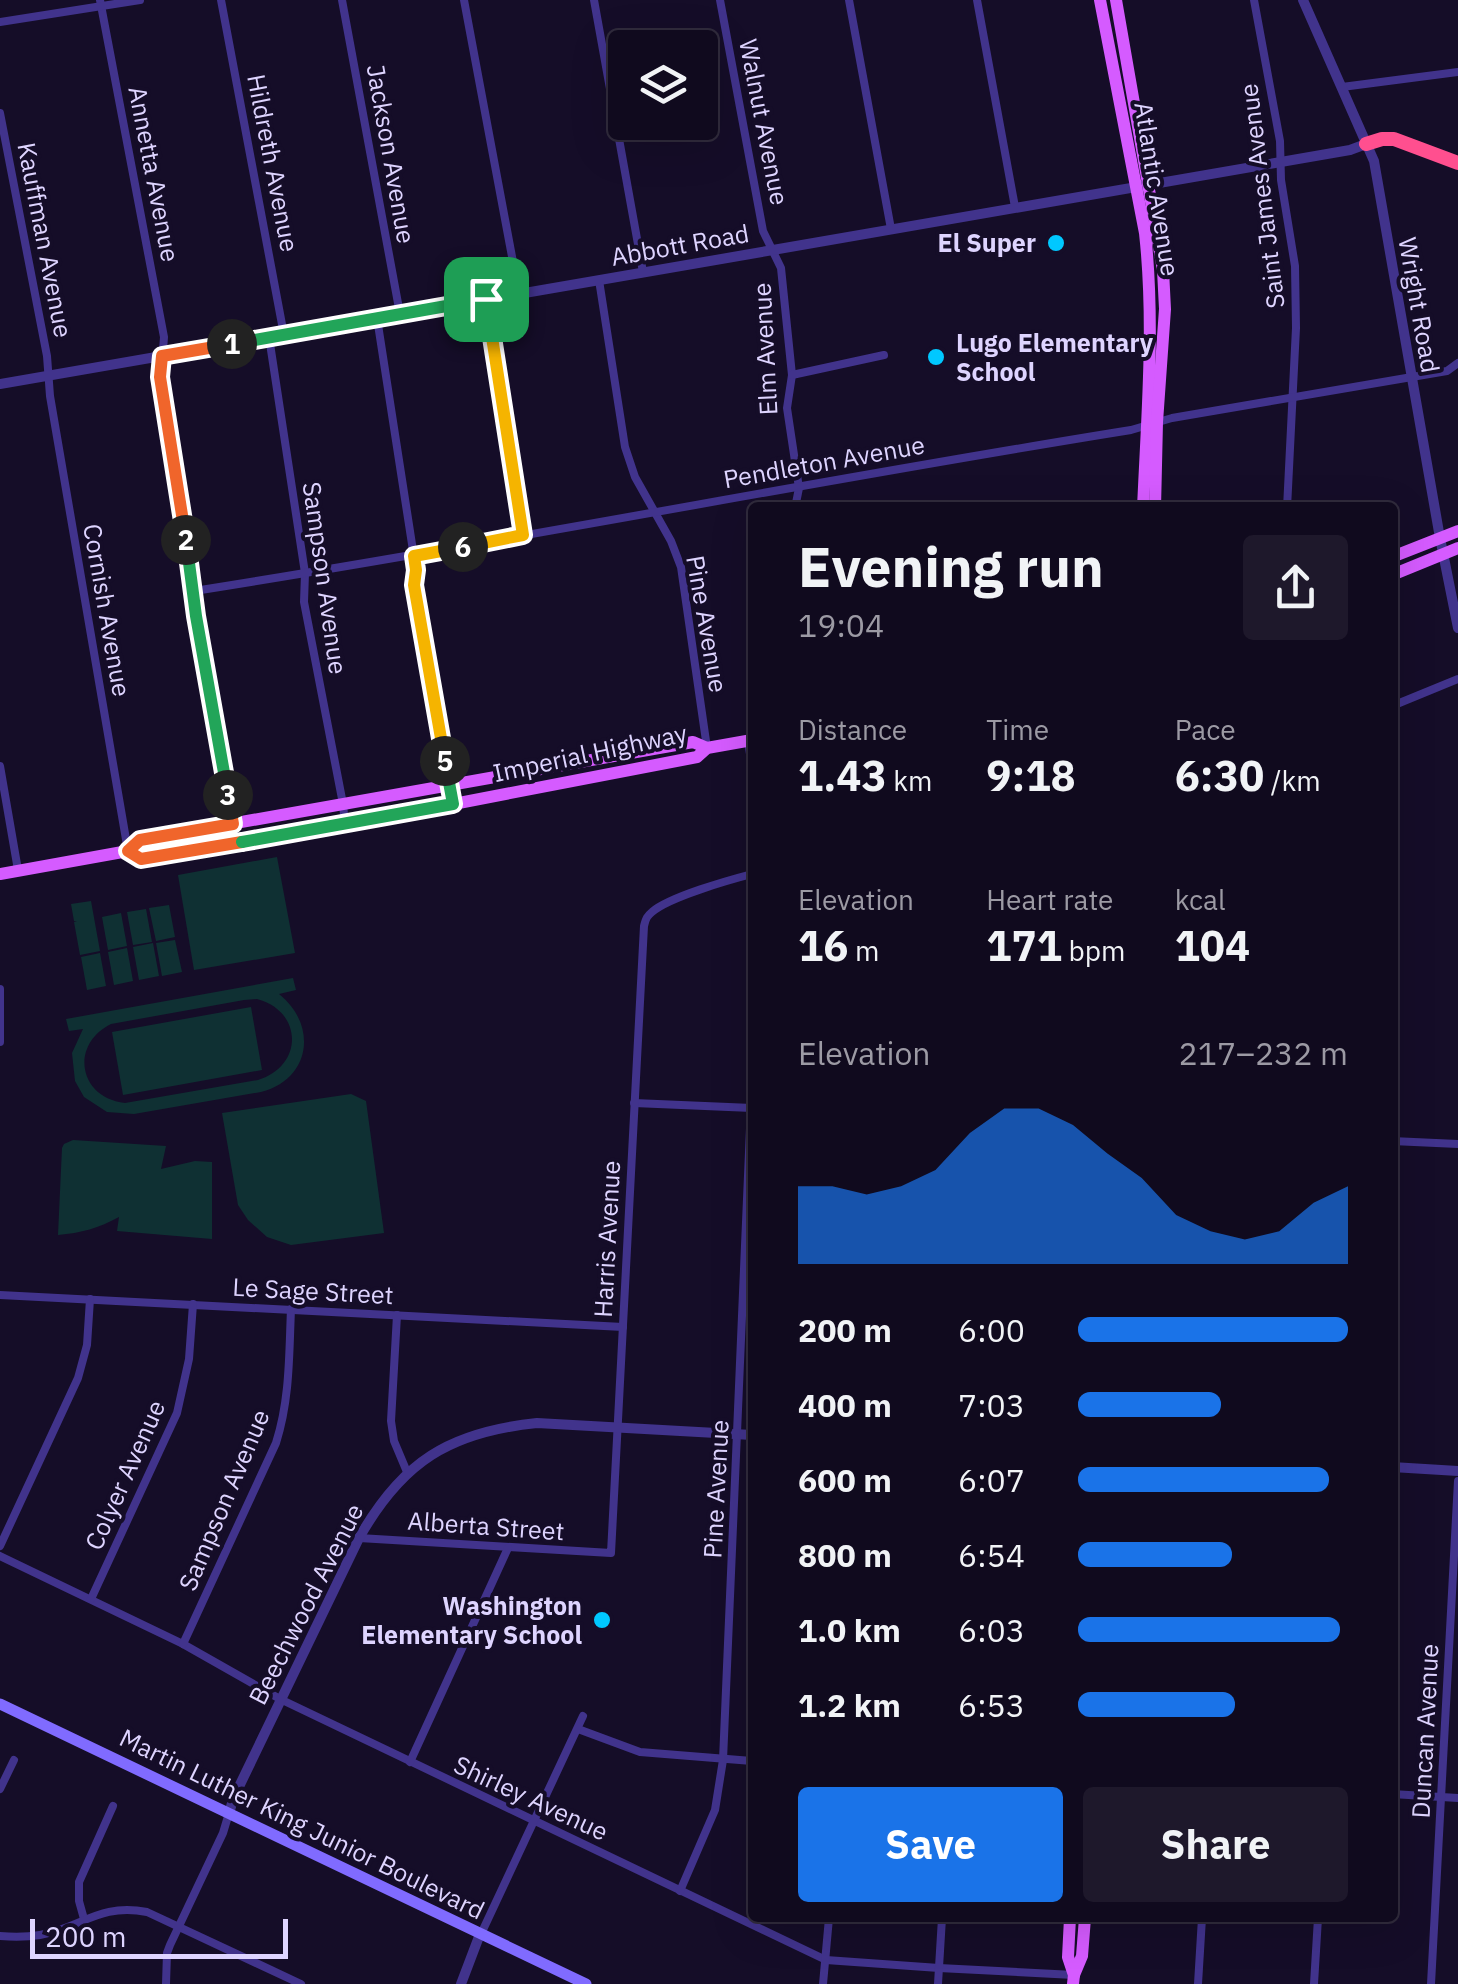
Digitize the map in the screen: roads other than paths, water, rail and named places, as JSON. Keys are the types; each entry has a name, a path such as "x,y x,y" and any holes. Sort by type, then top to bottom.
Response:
{"highway":[{"path":"1366,144 1382,138 1394,139 1458,163"}],"main road":[{"name":"Atlantic Avenue","path":"1100,0 1142,185"},
{"name":"Atlantic Avenue","path":"1116,0 1142,185 1150,299 1155,502"},
{"name":"Atlantic Avenue","path":"1144,502 1152,424"},
{"path":"1398,556 1458,531"},
{"path":"1398,572 1451,550"},
{"name":"Imperial Highway","path":"0,874 128,851 140,840 693,742 707,748 748,741"},
{"name":"Imperial Highway","path":"128,851 141,859 344,825 697,757 707,748"},
{"name":"Martin Luther King Junior Boulevard","path":"0,1704 586,1984"},
{"path":"1070,1922 1068,1958 1073,1979"},
{"path":"1073,1979 1082,1956 1085,1922"}],"street":[{"path":"0,22 101,3 140,0"},
{"name":"Hildreth Avenue","path":"221,0 284,334"},
{"name":"Jackson Avenue","path":"342,0 400,314"},
{"path":"464,0 518,294"},
{"path":"594,0 643,272"},
{"name":"Walnut Avenue","path":"720,0 764,231 772,250"},
{"path":"849,0 892,229"},
{"path":"977,0 1015,208"},
{"name":"Saint James Avenue","path":"1254,0 1282,162 1294,266 1296,328 1287,502"},
{"name":"Wright Road","path":"1302,0 1374,161 1440,538 1451,550 1458,628"},
{"name":"Annetta Avenue","path":"101,3 164,337 162,356"},
{"path":"1342,88 1458,72"},
{"name":"Kauffman Avenue","path":"0,112 38,300 49,376"},
{"name":"Abbott Road","path":"0,384 1282,162 1366,144"},
{"name":"Elm Avenue","path":"772,250 781,268 792,375 788,408 799,488 796,502"},
{"name":"Pine Avenue","path":"599,280 625,447 680,567 707,748"},
{"path":"486,299 523,535"},
{"path":"377,318 416,570 414,585 453,804"},
{"name":"Sampson Avenue","path":"268,337 304,574 304,602 344,825"},
{"path":"792,375 884,355"},
{"path":"162,356 160,377 196,616 236,843"},
{"name":"Pendleton Avenue","path":"194,591 414,556 1447,372 1458,364"},
{"name":"Cornish Avenue","path":"49,376 128,851"},
{"path":"1398,704 1458,679"},
{"path":"0,766 18,870"},
{"name":"Harris Avenue","path":"611,1553 644,926 648,916 662,906 748,875"},
{"path":"0,988 0,1042"},
{"path":"634,1103 748,1108"},
{"path":"1398,1140 1458,1144"},
{"name":"Pine Avenue","path":"680,1891 715,1810 723,1760 748,1201"},
{"name":"Le Sage Street","path":"0,1295 623,1327"},
{"path":"0,1546 78,1378 87,1346 90,1299"},
{"name":"Colyer Avenue","path":"90,1599 177,1413 190,1360 193,1304"},
{"name":"Sampson Avenue","path":"183,1644 276,1443 286,1408 291,1309"},
{"path":"397,1315 390,1421 398,1454 408,1472"},
{"name":"Beechwood Avenue","path":"229,1813 358,1538 380,1502 426,1458 464,1438 513,1426 551,1424 748,1435"},
{"path":"1398,1467 1458,1471"},
{"name":"Duncan Avenue","path":"1432,1984 1458,1481"},
{"name":"Alberta Street","path":"358,1538 611,1553"},
{"path":"410,1762 508,1548"},
{"name":"Shirley Avenue","path":"0,1556 183,1644 280,1700 826,1960 1073,1979"},
{"path":"461,1984 480,1934 583,1716"},
{"path":"578,1729 640,1752 748,1761"},
{"path":"0,1790 14,1760"},
{"path":"1398,1794 1458,1798"},
{"path":"84,1918 79,1901 80,1882 113,1806"},
{"path":"166,1984 167,1953 229,1813"},
{"path":"0,1936 40,1935 104,1912 148,1912 301,1984"},
{"path":"824,1984 829,1922"},
{"path":"938,1984 942,1922"},
{"path":"1198,1984 1202,1922"},
{"path":"1314,1984 1318,1922"}],"place":[{"name":"El Super","path":"1056,243"},
{"name":"Lugo Elementary School","path":"936,357"},
{"name":"Washington Elementary School","path":"602,1620"}]}
